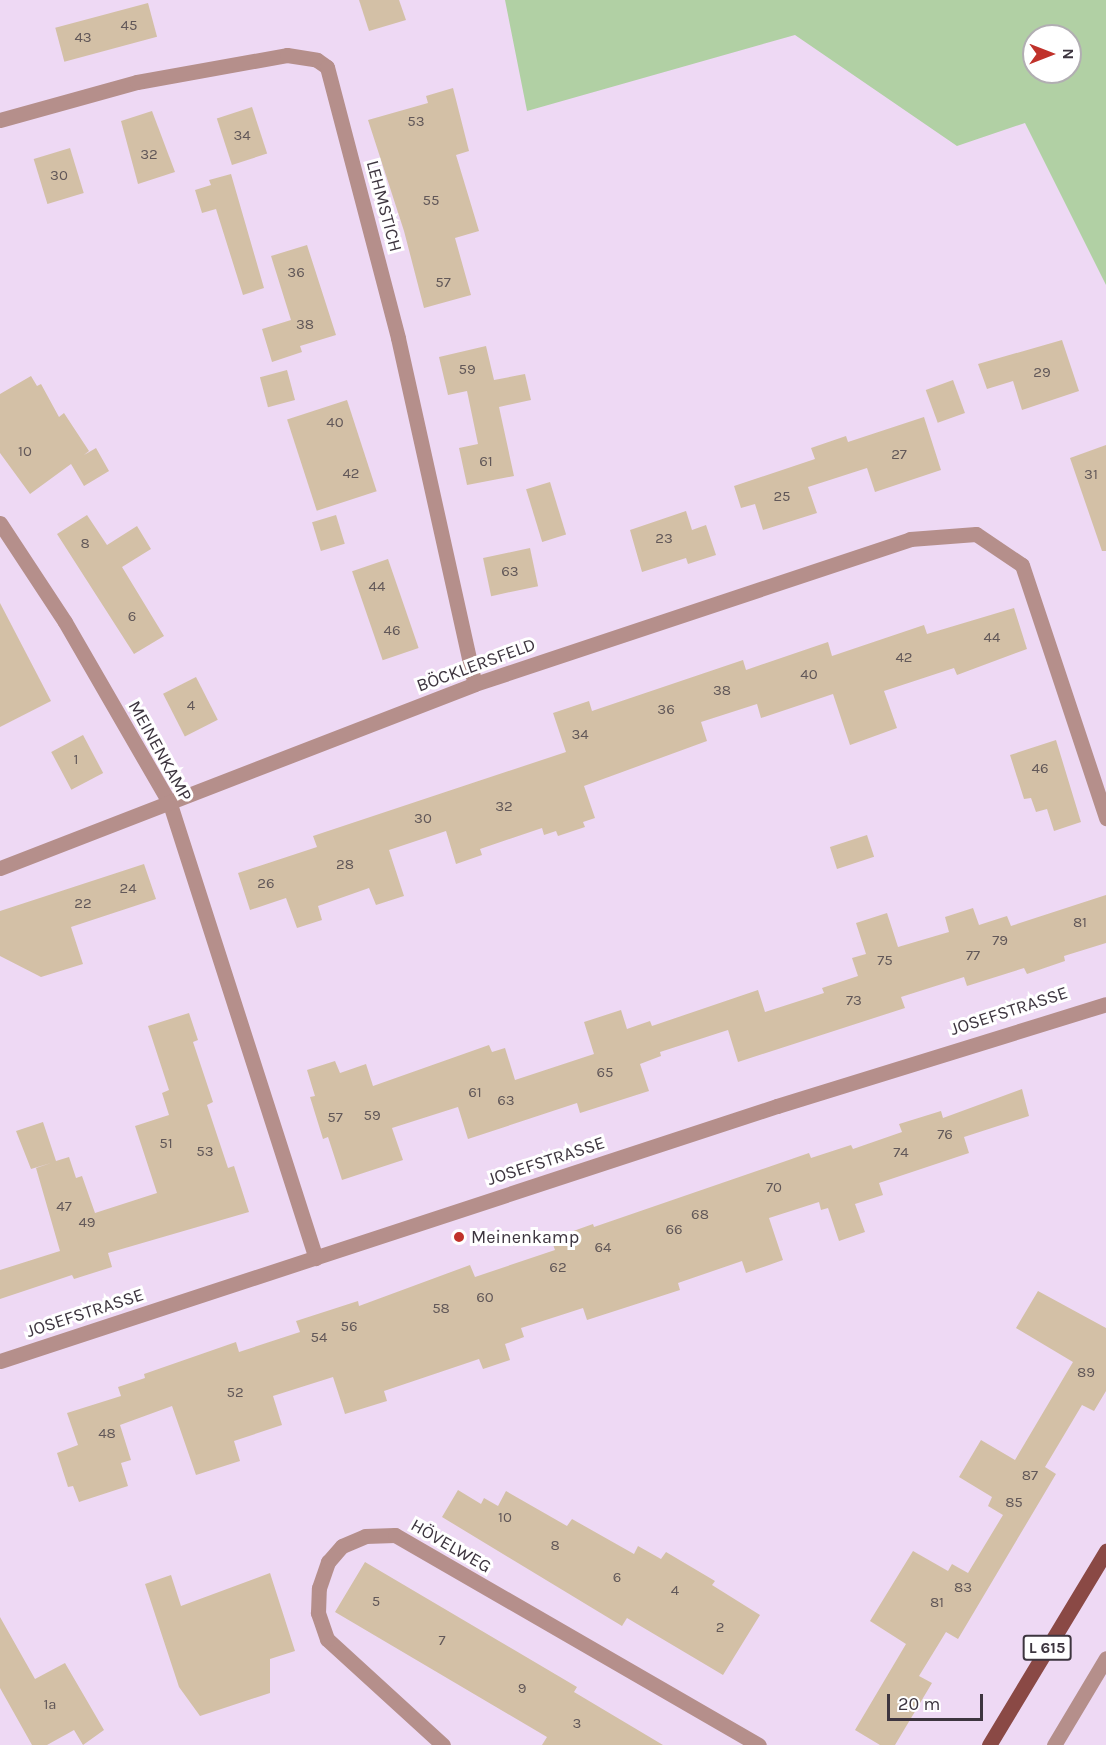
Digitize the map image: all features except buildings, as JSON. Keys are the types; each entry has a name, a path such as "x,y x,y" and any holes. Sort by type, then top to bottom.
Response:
{"main road":[{"name":"L 615","path":"989,1745 1106,1551"}],"street":[{"name":"LEHMSTICH","path":"0,120 137,82 287,55 317,60 327,67 398,338 475,684"},
{"name":"MEINENKAMP","path":"0,524 65,622 170,804 316,1258"},
{"name":"BÖCKLERSFELD","path":"0,868 475,684 910,539 976,534 1022,566 1106,818"},
{"name":"JOSEFSTRASSE","path":"0,1361 777,1106 1106,1004"},
{"name":"HÖVELWEG","path":"443,1745 327,1639 318,1613 319,1588 328,1562 342,1546 365,1536 395,1535 759,1745"},
{"path":"1054,1745 1106,1658"}],"green space":[{"path":"505,0 1106,0 1106,285 1025,123 957,146 795,35 527,111"}],"place":[{"name":"Meinenkamp","path":"459,1237"}]}
